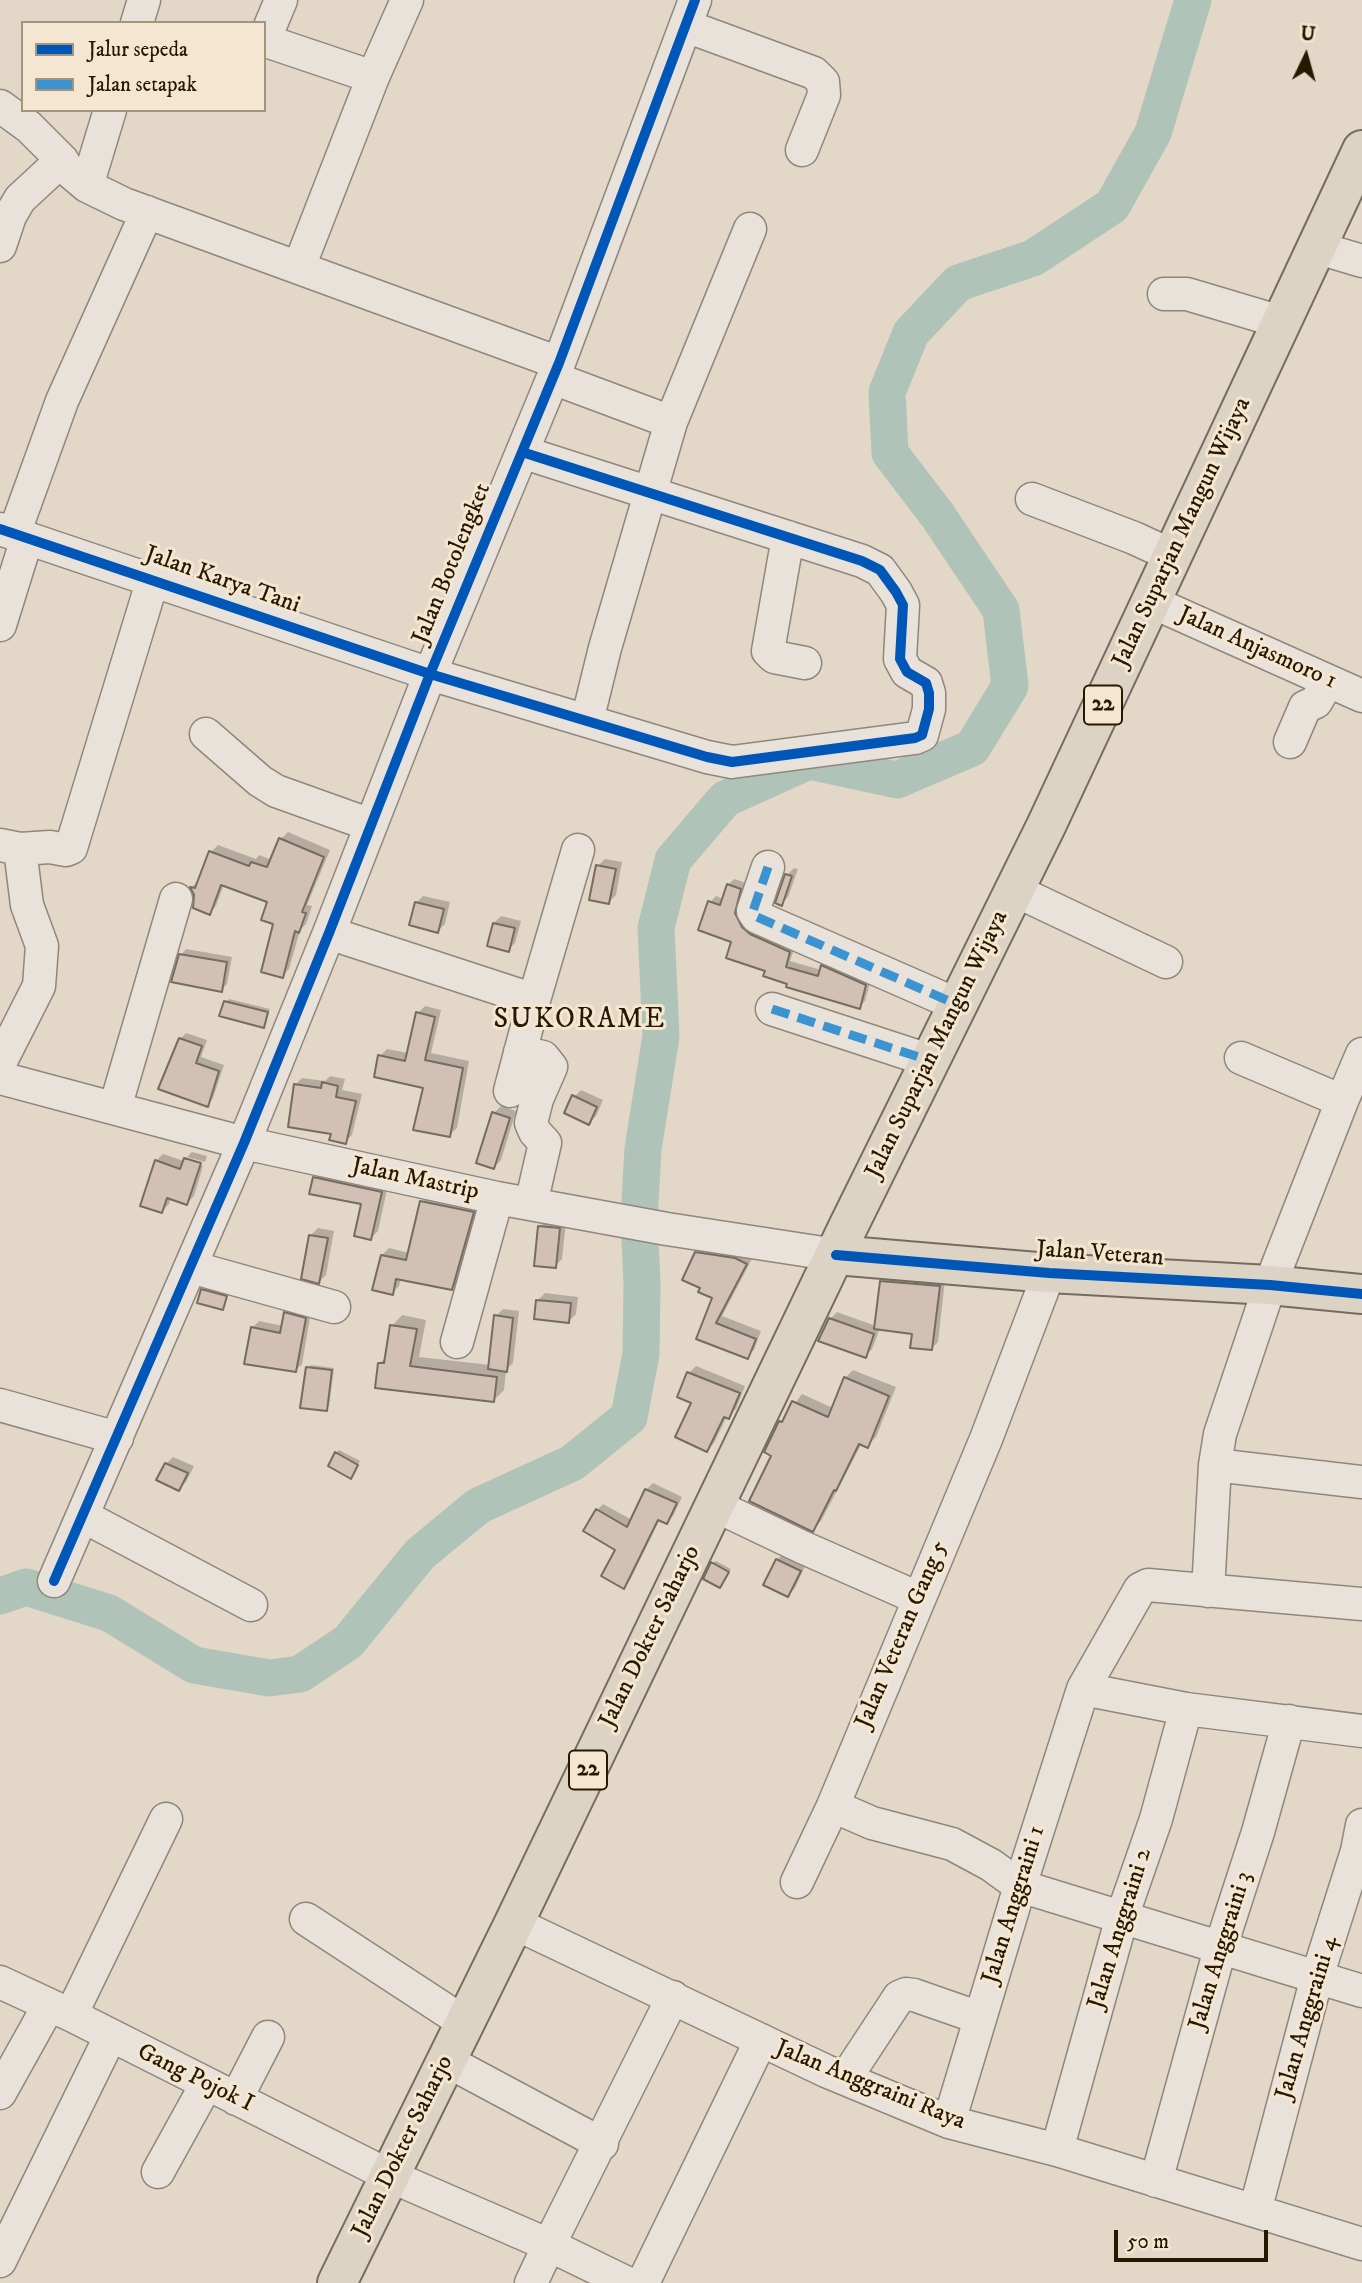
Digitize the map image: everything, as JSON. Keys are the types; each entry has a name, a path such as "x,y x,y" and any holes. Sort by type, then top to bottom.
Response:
{"main road":[{"name":"Jalan Suparjan Mangun Wijaya","path":"836,1255 1152,602 1362,150"},
{"name":"Jalan Veteran","path":"836,1255 1049,1273 1270,1285 1359,1286"},
{"name":"Jalan Dokter Saharjo","path":"337,2283 836,1255"}],"street":[{"path":"138,21 144,0"},
{"path":"281,0 266,36 267,41 373,77"},
{"path":"299,267 373,77 407,0"},
{"path":"690,13 814,73 822,82 824,95 802,150"},
{"name":"Jalan Botolengket","path":"54,1581 244,1143 430,674 556,370 690,13"},
{"path":"0,106 29,127 62,160 68,170 87,186 124,204 299,267 556,370 671,422"},
{"path":"87,186 109,112"},
{"path":"0,246 10,216 20,200 62,160"},
{"path":"0,625 14,533 62,401 147,212"},
{"path":"587,721 649,492 671,422 750,229"},
{"path":"1315,247 1362,261"},
{"path":"1164,294 1187,294 1281,322"},
{"path":"522,452 788,537 768,651 774,657 805,663"},
{"path":"1032,499 1173,556"},
{"name":"Jalan Karya Tani","path":"14,533 430,674 707,757 733,762 922,735 929,709 929,693 926,683 907,672 901,659 903,606 897,592 880,570 872,565 788,537"},
{"path":"0,1063 39,986 42,946 10,847 71,848 153,579"},
{"name":"Jalan Anjasmoro 1","path":"1152,602 1362,696"},
{"path":"1290,742 1305,707 1316,702 1328,681"},
{"path":"206,734 260,781 276,791 372,825"},
{"path":"510,1091 578,850"},
{"path":"768,867 753,911 757,917 958,1005"},
{"path":"1014,890 1166,962"},
{"path":"115,1108 176,899"},
{"path":"329,933 534,1000"},
{"path":"772,1009 931,1061"},
{"path":"520,1052 543,1057 551,1067 537,1099 531,1123 545,1143 531,1204"},
{"path":"1362,1054 1270,1285 1220,1434 1215,1465 1208,1591 1362,1604"},
{"path":"1241,1058 1342,1101"},
{"name":"Jalan Mastrip","path":"0,1078 244,1143 496,1198 667,1229 836,1255"},
{"path":"457,1342 496,1198"},
{"path":"191,1267 334,1307"},
{"name":"Jalan Veteran Gang 5","path":"796,1882 833,1806 986,1438 1049,1273"},
{"path":"0,1405 117,1438"},
{"path":"1215,1465 1362,1482"},
{"path":"714,1505 802,1548 918,1598"},
{"path":"83,1516 251,1605"},
{"name":"Jalan Anggraini 1","path":"950,2122 1020,1886 1083,1689 1144,1586 1208,1591"},
{"path":"1083,1689 1186,1709 1362,1731"},
{"name":"Jalan Anggraini 2","path":"1057,2150 1122,1917 1156,1819 1186,1709"},
{"name":"Jalan Anggraini 3","path":"1156,2181 1220,1949 1258,1832 1289,1721"},
{"path":"833,1806 872,1823 952,1844 991,1865 1020,1886 1362,1991"},
{"path":"0,2093 60,2010 166,1819"},
{"name":"Jalan Anggraini 4","path":"1255,2211 1317,1977 1357,1851 1362,1825"},
{"path":"306,1919 465,2023"},
{"name":"Jalan Anggraini Raya","path":"514,1923 845,2079 950,2122 1057,2150 1255,2211 1359,2233"},
{"name":"Gang Pojok I","path":"0,1982 390,2176 549,2245 627,2283"},
{"path":"845,2079 899,1997 914,1995 980,2018"},
{"path":"531,2283 673,1997"},
{"path":"0,2261 110,2036"},
{"path":"236,2099 268,2037"},
{"path":"643,2283 761,2040"},
{"path":"447,2061 602,2144"},
{"path":"158,2172 206,2085"}],"building":[{"path":"279,838 324,857 302,912 306,913 299,933 295,931 283,978 261,972 273,924 261,920 267,902 221,885 210,915 193,908 194,895 190,887 195,888 209,851 249,866 251,862 267,867"},
{"path":"596,865 616,869 609,904 589,900"},
{"path":"785,874 792,876 782,906 775,903"},
{"path":"727,884 741,889 735,913 742,927 750,934 790,952 786,967 818,976 821,965 866,985 860,1009 786,987 787,984 763,976 765,971 726,958 731,942 698,930 708,901 720,905"},
{"path":"415,902 444,909 438,933 409,925"},
{"path":"493,923 515,928 509,952 487,946"},
{"path":"179,954 227,962 222,992 171,982"},
{"path":"224,1001 268,1012 264,1028 219,1016"},
{"path":"416,1012 435,1017 425,1060 463,1068 450,1137 413,1130 423,1088 374,1077 378,1055 405,1061"},
{"path":"179,1038 202,1046 196,1063 219,1071 208,1107 158,1089"},
{"path":"322,1082 338,1086 336,1097 356,1101 346,1144 329,1140 331,1134 288,1127 294,1084 321,1088"},
{"path":"572,1095 597,1107 589,1125 564,1113"},
{"path":"492,1112 510,1118 494,1169 476,1163"},
{"path":"184,1158 201,1163 187,1205 167,1198 162,1213 140,1206 155,1160 180,1169"},
{"path":"313,1177 382,1192 371,1240 354,1236 361,1204 309,1194"},
{"path":"420,1201 474,1212 452,1290 396,1279 393,1295 372,1290 381,1255 406,1260"},
{"path":"538,1226 560,1228 556,1268 534,1266"},
{"path":"309,1235 328,1238 319,1284 301,1279"},
{"path":"695,1252 735,1258 747,1264 716,1323 756,1339 748,1359 696,1339 712,1298 698,1292 700,1288 682,1280"},
{"path":"880,1281 940,1286 932,1350 910,1348 912,1334 874,1329"},
{"path":"201,1289 227,1296 223,1310 197,1303"},
{"path":"536,1300 571,1303 569,1323 534,1319"},
{"path":"284,1312 306,1318 296,1372 244,1364 251,1327 280,1333"},
{"path":"494,1315 513,1318 507,1372 488,1369"},
{"path":"829,1318 874,1334 866,1358 818,1341"},
{"path":"390,1325 417,1329 410,1366 497,1377 494,1402 375,1388 378,1363 384,1363"},
{"path":"306,1367 332,1370 327,1411 300,1408"},
{"path":"687,1372 740,1393 729,1419 724,1417 707,1452 675,1437 691,1403 677,1397"},
{"path":"844,1377 889,1396 868,1448 859,1444 813,1532 749,1501 771,1456 764,1452 792,1401 828,1417"},
{"path":"335,1452 358,1465 351,1479 328,1466"},
{"path":"165,1463 188,1473 179,1491 156,1480"},
{"path":"645,1489 677,1503 667,1524 658,1520 624,1589 601,1576 615,1550 583,1531 596,1509 627,1527"},
{"path":"776,1559 801,1571 788,1597 763,1585"},
{"path":"711,1562 729,1572 720,1588 703,1579"}],"waterway":[{"path":"0,1596 26,1587 109,1613 194,1665 269,1678 300,1674 348,1642 420,1554 478,1506 572,1463 629,1417 641,1354 639,1220 643,1149 661,1036 656,928 673,860 725,799 809,761 897,780 972,748 1010,686 1001,610 938,516 890,453 887,392 911,333 958,283 1033,258 1112,206 1153,133 1193,0"}],"marked path":[{"path":"768,867 753,911 757,917 958,1005"},
{"path":"772,1009 931,1061"}],"cycle path":[{"path":"54,1581 244,1143 430,674 559,363 695,0"},
{"path":"0,529 430,674 707,757 732,762 922,735 929,709 929,693 926,683 907,672 900,659 903,605 880,570 862,561 522,452"},
{"path":"836,1255 1049,1273 1270,1285 1362,1294"}],"district":[{"name":"SUKORAME","path":"580,1021"}]}
